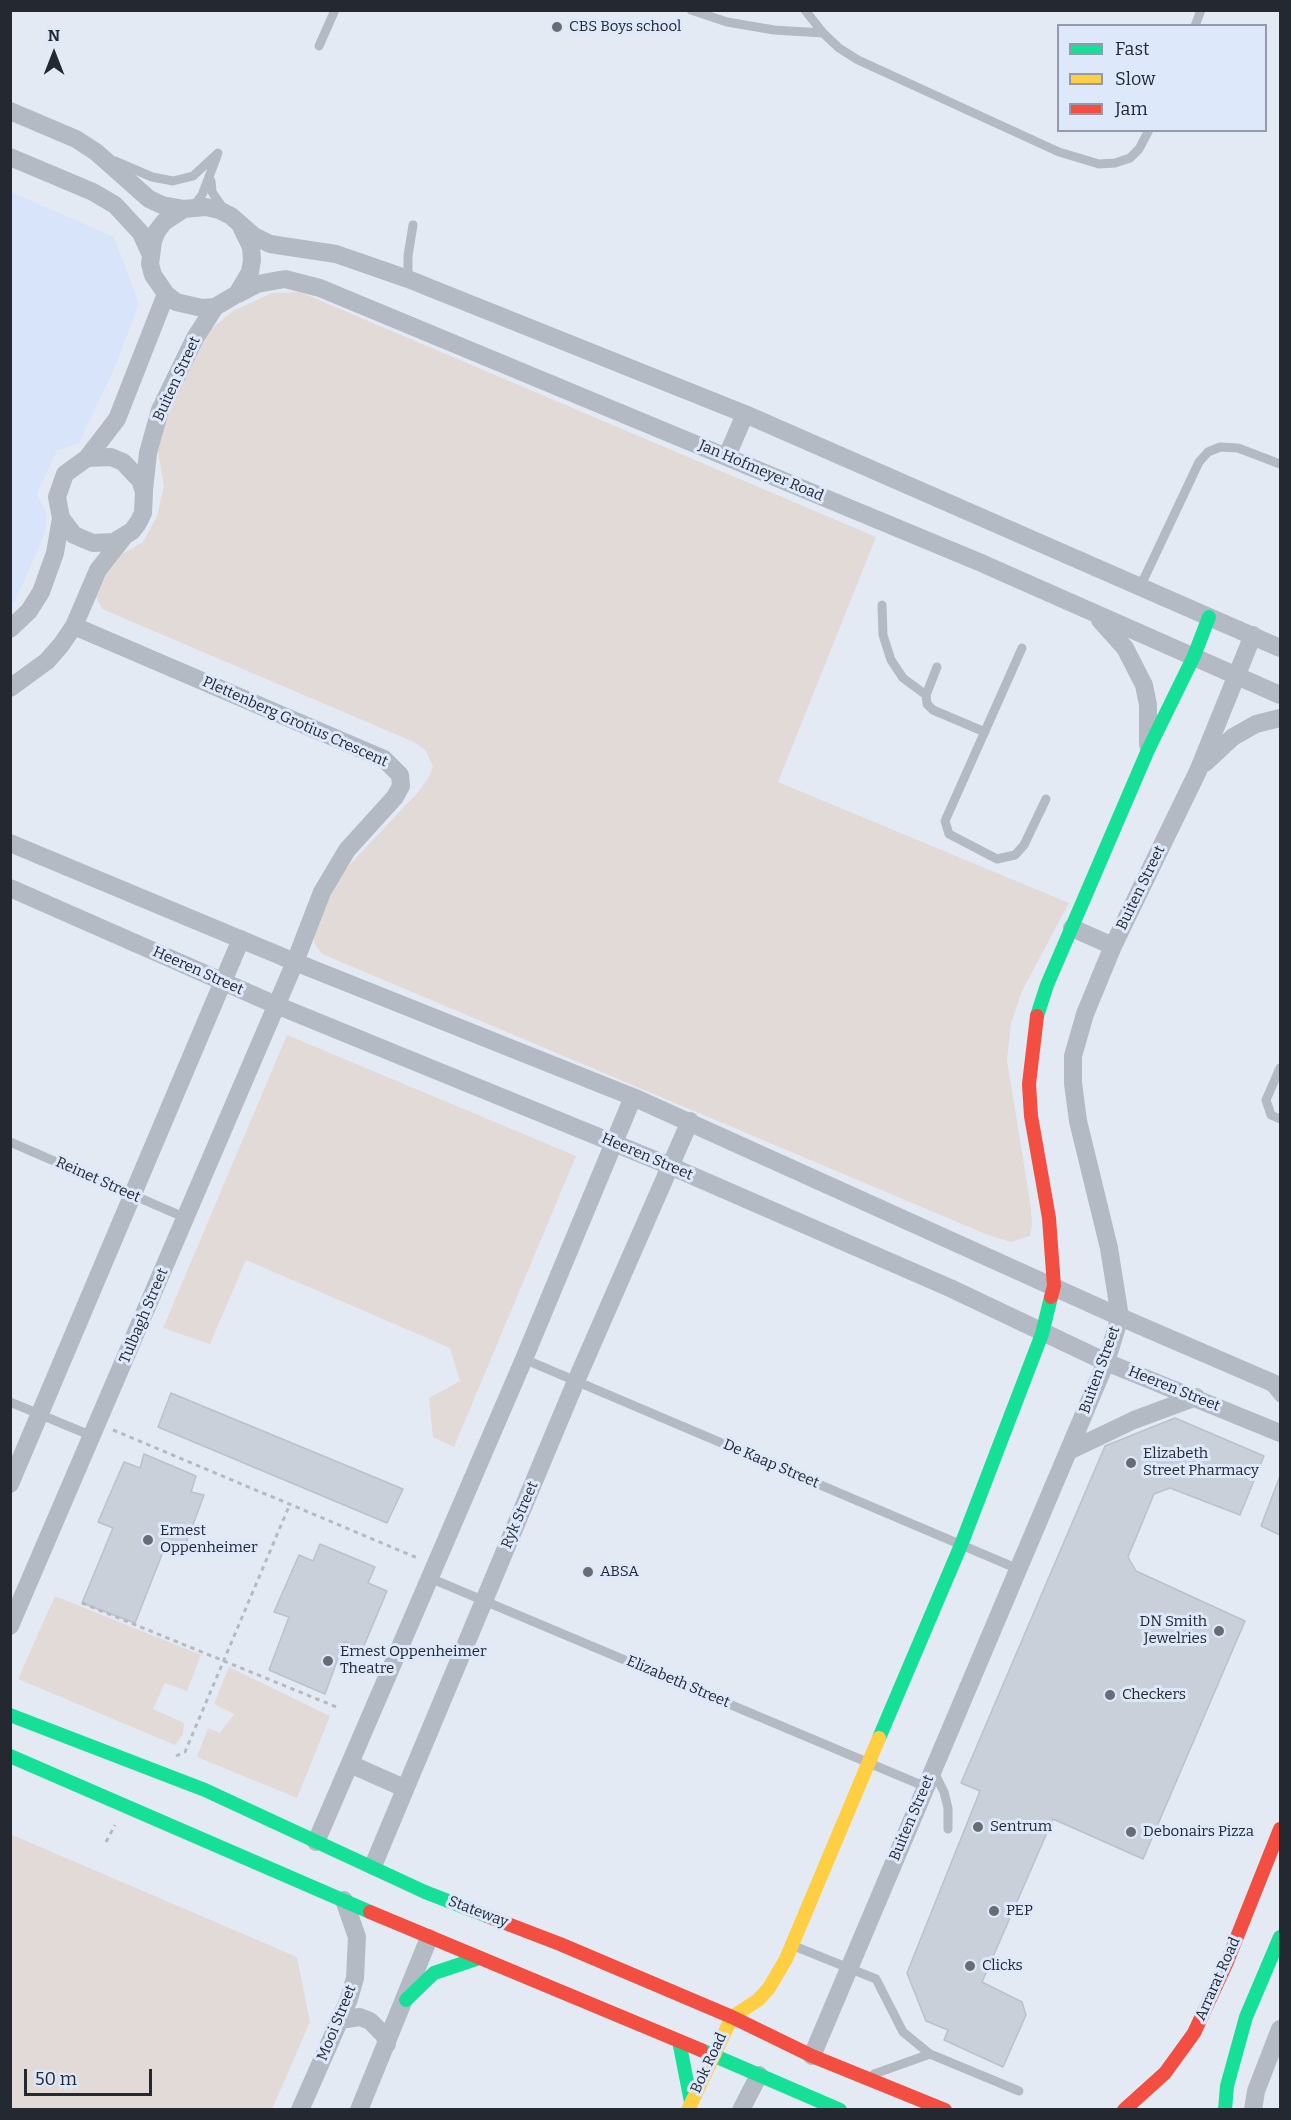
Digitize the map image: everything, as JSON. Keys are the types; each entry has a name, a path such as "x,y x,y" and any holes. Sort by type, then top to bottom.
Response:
{"main road":[{"path":"732,2017 758,2000 769,1988 792,1945 961,1545 1042,1334 1054,1286 1049,1218 1031,1116 1029,1084 1037,1014 1148,750 1194,656 1209,617"},
{"name":"Stateway","path":"10,1715 92,1759 205,1790 425,1892 558,1949 732,2017 812,2056 945,2109"},
{"path":"10,1756 125,1805 189,1826 344,1899 433,1926 480,1958 546,1978 679,2041 840,2109"},
{"path":"78,1786 92,1759"},
{"path":"198,1805 205,1790"},
{"name":"Arrarat Road","path":"1124,2109 1166,2073 1194,2033 1227,1962 1281,1829"},
{"path":"425,1892 434,1905 433,1926"},
{"path":"1225,2109 1227,2086 1246,2017 1281,1937"},
{"path":"406,2000 434,1973 480,1958"},
{"name":"Bok Road","path":"689,2106 732,2017"},
{"path":"679,2041 685,2062 689,2106"}],"street":[{"path":"10,111 76,139 96,152 149,199 162,205 213,208 236,220 254,236 270,244 336,254 408,279 745,414 1281,648"},
{"path":"10,157 93,192 115,205 141,233 150,253 153,275 166,294 189,307 215,307 237,294 250,272 252,260 249,241 236,220"},
{"path":"150,253 158,231 165,222 188,208"},
{"name":"Jan Hofmeyer Road","path":"237,294 257,284 285,279 308,284 727,456 1281,694"},
{"path":"10,629 29,611 42,592 55,553 61,518 57,497 59,485 74,465 87,458 117,419 166,294"},
{"name":"Buiten Street","path":"144,492 148,453 160,410 195,338 215,307"},
{"path":"727,456 745,414"},
{"path":"10,688 47,662 74,626 98,570 138,523 143,513 144,492 140,480 123,462 111,457 87,458"},
{"path":"61,518 74,534 93,543 114,542 123,538"},
{"path":"1094,614 1125,648 1144,685 1148,705 1148,750"},
{"name":"Plettenberg Grotius Crescent","path":"74,626 384,759 400,775 401,786 395,797 347,850 334,870 309,921 295,962 276,1005"},
{"name":"Buiten Street","path":"812,2056 1106,1362 1119,1317 1109,1248 1078,1121 1073,1083 1073,1056 1085,1014 1113,946 1198,771 1253,635"},
{"path":"1198,771 1233,737 1256,724 1281,718"},
{"path":"10,843 295,962 633,1096 1119,1317 1281,1386"},
{"name":"Heeren Street","path":"10,888 276,1005 670,1166 950,1288 1042,1334 1106,1362 1196,1396 1281,1433"},
{"path":"1072,928 1113,946"},
{"path":"10,1484 241,939"},
{"name":"Tulbagh Street","path":"12,1619 276,1005"},
{"path":"316,1842 524,1359 633,1096"},
{"name":"Ryk Street","path":"373,1866 576,1381 690,1121"},
{"path":"1069,1450 1134,1420 1196,1396"},
{"path":"350,1764 404,1788"},
{"name":"Mooi Street","path":"300,2109 340,2020 355,1978 358,1953 353,1920 344,1899"},
{"path":"359,2109 406,2000 433,1926"},
{"path":"340,2020 360,2017 370,2020 384,2035 387,2044"},
{"path":"1253,2109 1256,2091 1281,2029"},
{"path":"741,2109 759,2075"}],"lane":[{"path":"319,46 335,10"},
{"path":"691,10 727,22 774,30 823,33"},
{"path":"805,10 823,33 839,48 882,72 1079,159 1099,164 1115,163 1130,158 1139,149 1148,132"},
{"path":"96,152 143,174 172,181 193,176 218,153 202,195 188,208"},
{"path":"211,176 212,192 218,203 236,220"},
{"path":"408,279 408,256 413,225"},
{"path":"1140,587 1199,462 1208,452 1220,447 1238,448 1281,464"},
{"path":"882,605 883,635 891,660 903,678 926,694"},
{"path":"1022,648 945,821 949,834 997,859 1015,855 1024,845 1046,799"},
{"path":"937,667 926,694 927,704 933,710 985,732"},
{"path":"1281,1068 1266,1100 1271,1115 1281,1119"},
{"name":"Reinet Street","path":"10,1142 186,1218"},
{"name":"De Kaap Street","path":"524,1359 1018,1569"},
{"path":"1262,1378 1281,1398"},
{"path":"10,1402 40,1415 95,1430"},
{"name":"Elizabeth Street","path":"432,1572 484,1600 926,1787"},
{"path":"933,1769 944,1792 948,1808 948,1829"},
{"path":"792,1945 848,1970 876,1979 903,2032 930,2054 1019,2091"},
{"path":"864,2078 930,2054"}],"path":[{"path":"95,1430 290,1504 432,1572"},
{"path":"175,1756 184,1752 290,1504"},
{"path":"82,1603 339,1708"},
{"path":"106,1842 125,1805"}],"shaded area":[{"path":"11,192 114,237 139,304 112,374 79,443 57,451 37,494 47,515 45,533 15,602 11,604"},
{"path":"300,292 876,537 778,782 1069,903 1022,991 1011,1024 1007,1060 1031,1208 1030,1236 1011,1242 988,1235 322,954 314,943 315,926 340,875 420,790 433,766 426,751 414,742 102,609 96,597 106,575 122,554 143,542 157,516 164,486 158,452 164,423 204,335 233,311 272,293"},
{"path":"287,1035 576,1156 454,1447 433,1437 429,1398 460,1381 450,1348 246,1260 210,1344 163,1328"},
{"path":"55,1596 201,1655 187,1691 165,1683 153,1709 184,1723 183,1734 175,1745 18,1679"},
{"path":"229,1667 330,1716 297,1798 197,1757 208,1728 220,1733 234,1714 214,1704"},
{"path":"10,1834 297,1957 310,2022 272,2109 11,2109"}],"building":[{"path":"171,1393 403,1489 387,1523 158,1427"},
{"path":"1175,1418 1264,1456 1240,1515 1170,1488 1154,1494 1128,1557 1136,1571 1245,1621 1143,1859 1053,1819 982,1982 1022,2002 1026,2015 1003,2067 944,2040 948,2030 926,2021 907,1973 980,1791 961,1783 1105,1446"},
{"name":"Ernest Oppenheimer","path":"144,1454 196,1476 191,1492 204,1495 181,1557 163,1552 135,1623 82,1603 113,1528 98,1522 124,1462 140,1468"},
{"path":"1280,1476 1280,1535 1261,1526"},
{"name":"Ernest Oppenheimer","path":"320,1544 375,1567 368,1583 387,1591 363,1648 344,1642 325,1694 269,1670 289,1617 274,1612 299,1555 313,1561"}],"traffic: fast":[{"path":"1037,1016 1047,985 1148,750 1194,656 1209,617"},
{"path":"879,1738 961,1545 1042,1334 1051,1297"},
{"path":"10,1715 205,1790 425,1892 487,1916"},
{"path":"10,1756 370,1912"},
{"path":"1225,2110 1227,2086 1246,2017 1280,1937"},
{"path":"406,2000 434,1973 479,1958"},
{"path":"679,2041 691,2102"},
{"path":"701,2050 840,2110"}],"traffic: slow":[{"path":"688,2110 732,2017 758,2000 769,1988 786,1959 879,1738"}],"traffic: jam":[{"path":"1037,1016 1029,1084 1031,1116 1049,1218 1054,1286 1051,1297"},
{"path":"1124,2110 1165,2073 1194,2033 1227,1962 1280,1829"},
{"path":"370,1912 701,2050"},
{"path":"487,1916 560,1944 732,2017 812,2056 945,2110"}],"place":[{"name":"CBS Boys school","path":"557,27"},
{"name":"Elizabeth Street Pharmacy","path":"1131,1463"},
{"name":"Ernest Oppenheimer","path":"148,1540"},
{"name":"ABSA","path":"588,1572"},
{"name":"DN Smith Jewelries","path":"1219,1631"},
{"name":"Ernest Oppenheimer Theatre","path":"328,1661"},
{"name":"Checkers","path":"1110,1695"},
{"name":"Sentrum","path":"978,1827"},
{"name":"Debonairs Pizza","path":"1131,1832"},
{"name":"PEP","path":"994,1911"},
{"name":"Clicks","path":"970,1966"}]}
